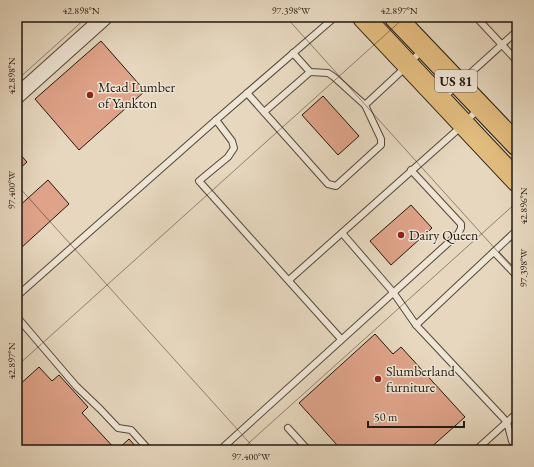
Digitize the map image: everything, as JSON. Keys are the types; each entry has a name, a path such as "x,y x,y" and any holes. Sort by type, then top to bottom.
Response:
{"highway":[{"name":"US 81","path":"363,17 517,182"},
{"name":"US 81","path":"395,17 517,145"}],"street":[{"path":"17,96 105,17"}],"lane":[{"path":"17,296 335,17"},
{"path":"476,17 517,61"},
{"path":"441,100 517,31"},
{"path":"365,105 424,48"},
{"path":"294,53 310,72"},
{"path":"247,93 328,184 332,186 336,186 381,145 381,139 365,105 328,73 310,72 264,112"},
{"path":"288,280 464,124 481,107"},
{"path":"216,120 232,141 234,148 228,157 199,181 341,339"},
{"path":"220,450 458,234 461,224 411,170"},
{"path":"416,325 517,230"},
{"path":"342,233 393,292 416,325 507,422 512,441 517,447"},
{"path":"494,252 517,276"},
{"path":"17,317 76,386 118,428 131,430 149,450"},
{"path":"476,450 517,413"},
{"path":"288,428 308,450"}],"building":[{"name":"Mead Lumber of Yankton","path":"101,41 145,91 79,150 35,99"},
{"path":"323,96 359,136 338,155 302,115"},
{"path":"17,151 27,162 17,171"},
{"path":"48,180 69,204 21,248 17,243 17,208"},
{"name":"Dairy Queen","path":"411,205 432,228 391,265 370,241"},
{"name":"Slumberland furniture","path":"375,334 393,354 401,347 465,417 428,450 331,450 337,445 299,403"},
{"path":"39,367 52,381 59,375 88,407 82,413 116,450 17,450 17,387"},
{"path":"129,439 139,450 117,450"}],"place":[{"name":"Mead Lumber of Yankton","path":"90,95"},
{"name":"Dairy Queen","path":"401,235"},
{"name":"Slumberland furniture","path":"378,379"}]}
